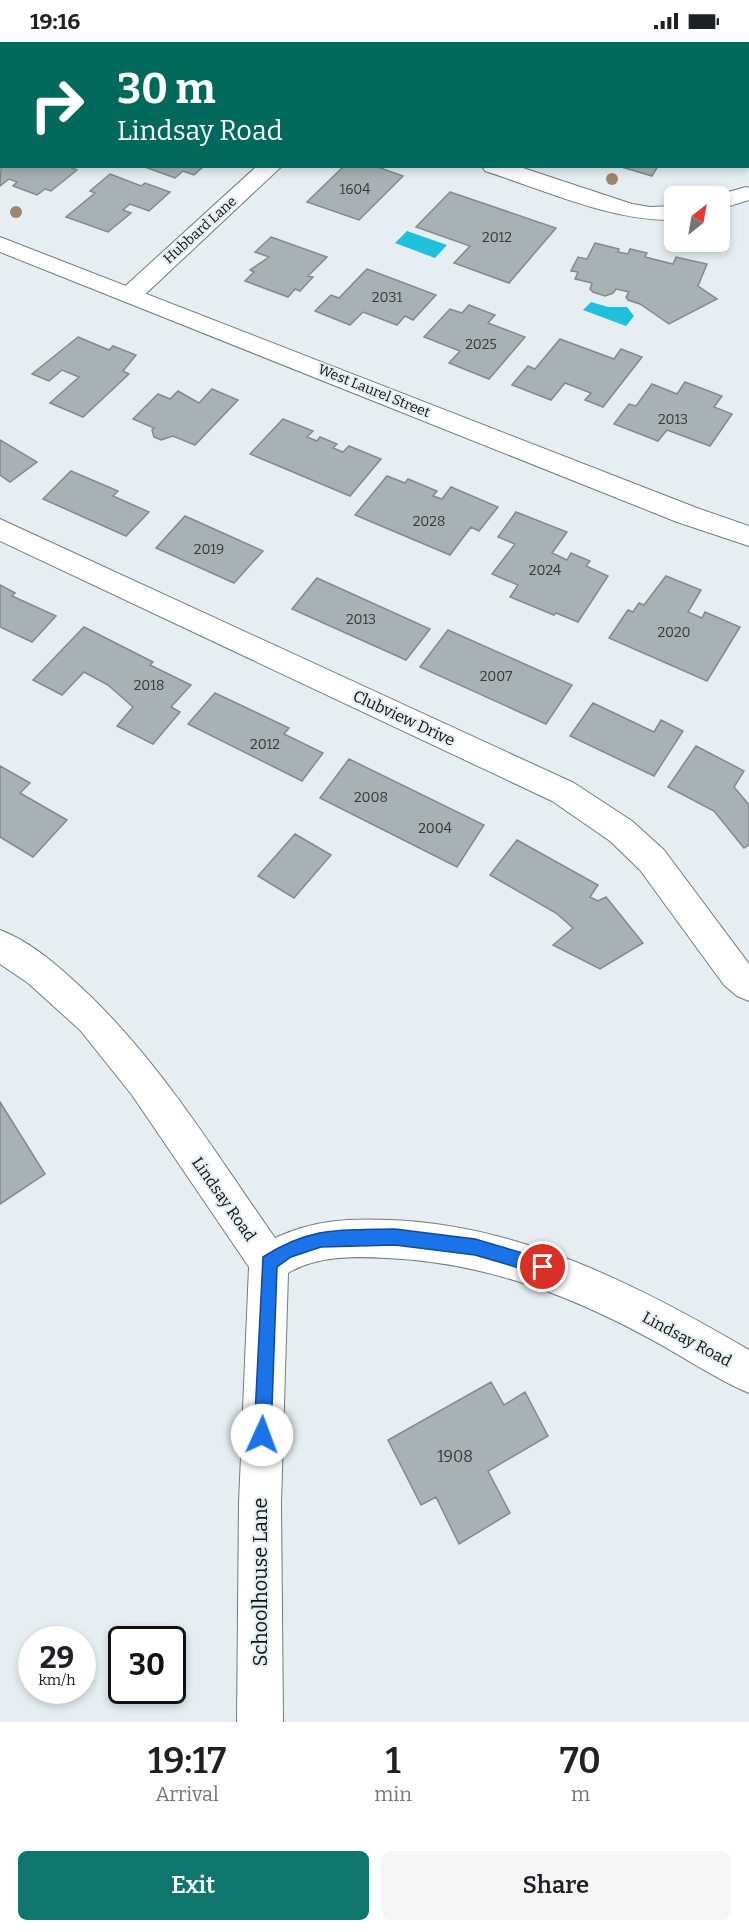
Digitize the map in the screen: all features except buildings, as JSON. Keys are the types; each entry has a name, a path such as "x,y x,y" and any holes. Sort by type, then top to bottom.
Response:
{"street":[{"name":"Hubbard Lane","path":"130,295 269,168"},
{"path":"499,168 628,210 650,214 664,213"},
{"path":"730,199 746,194"},
{"name":"West Laurel Street","path":"0,244 687,515 749,536"},
{"name":"Clubview Drive","path":"0,529 562,792 621,831 652,860 736,974 749,985"},
{"name":"Lindsay Road","path":"0,945 40,972 92,1019 145,1083 269,1262 287,1251 321,1239 395,1237 475,1247 526,1261 576,1281 701,1344 749,1373"},
{"name":"Schoolhouse Lane","path":"260,1722 260,1503 269,1262"}],"water":[{"path":"407,231 447,245 435,258 395,243"},
{"path":"591,302 608,307 627,307 634,316 626,326 583,310"}],"route":[{"path":"262,1435 269,1262 287,1251 321,1239 395,1237 475,1247 543,1267"}]}
